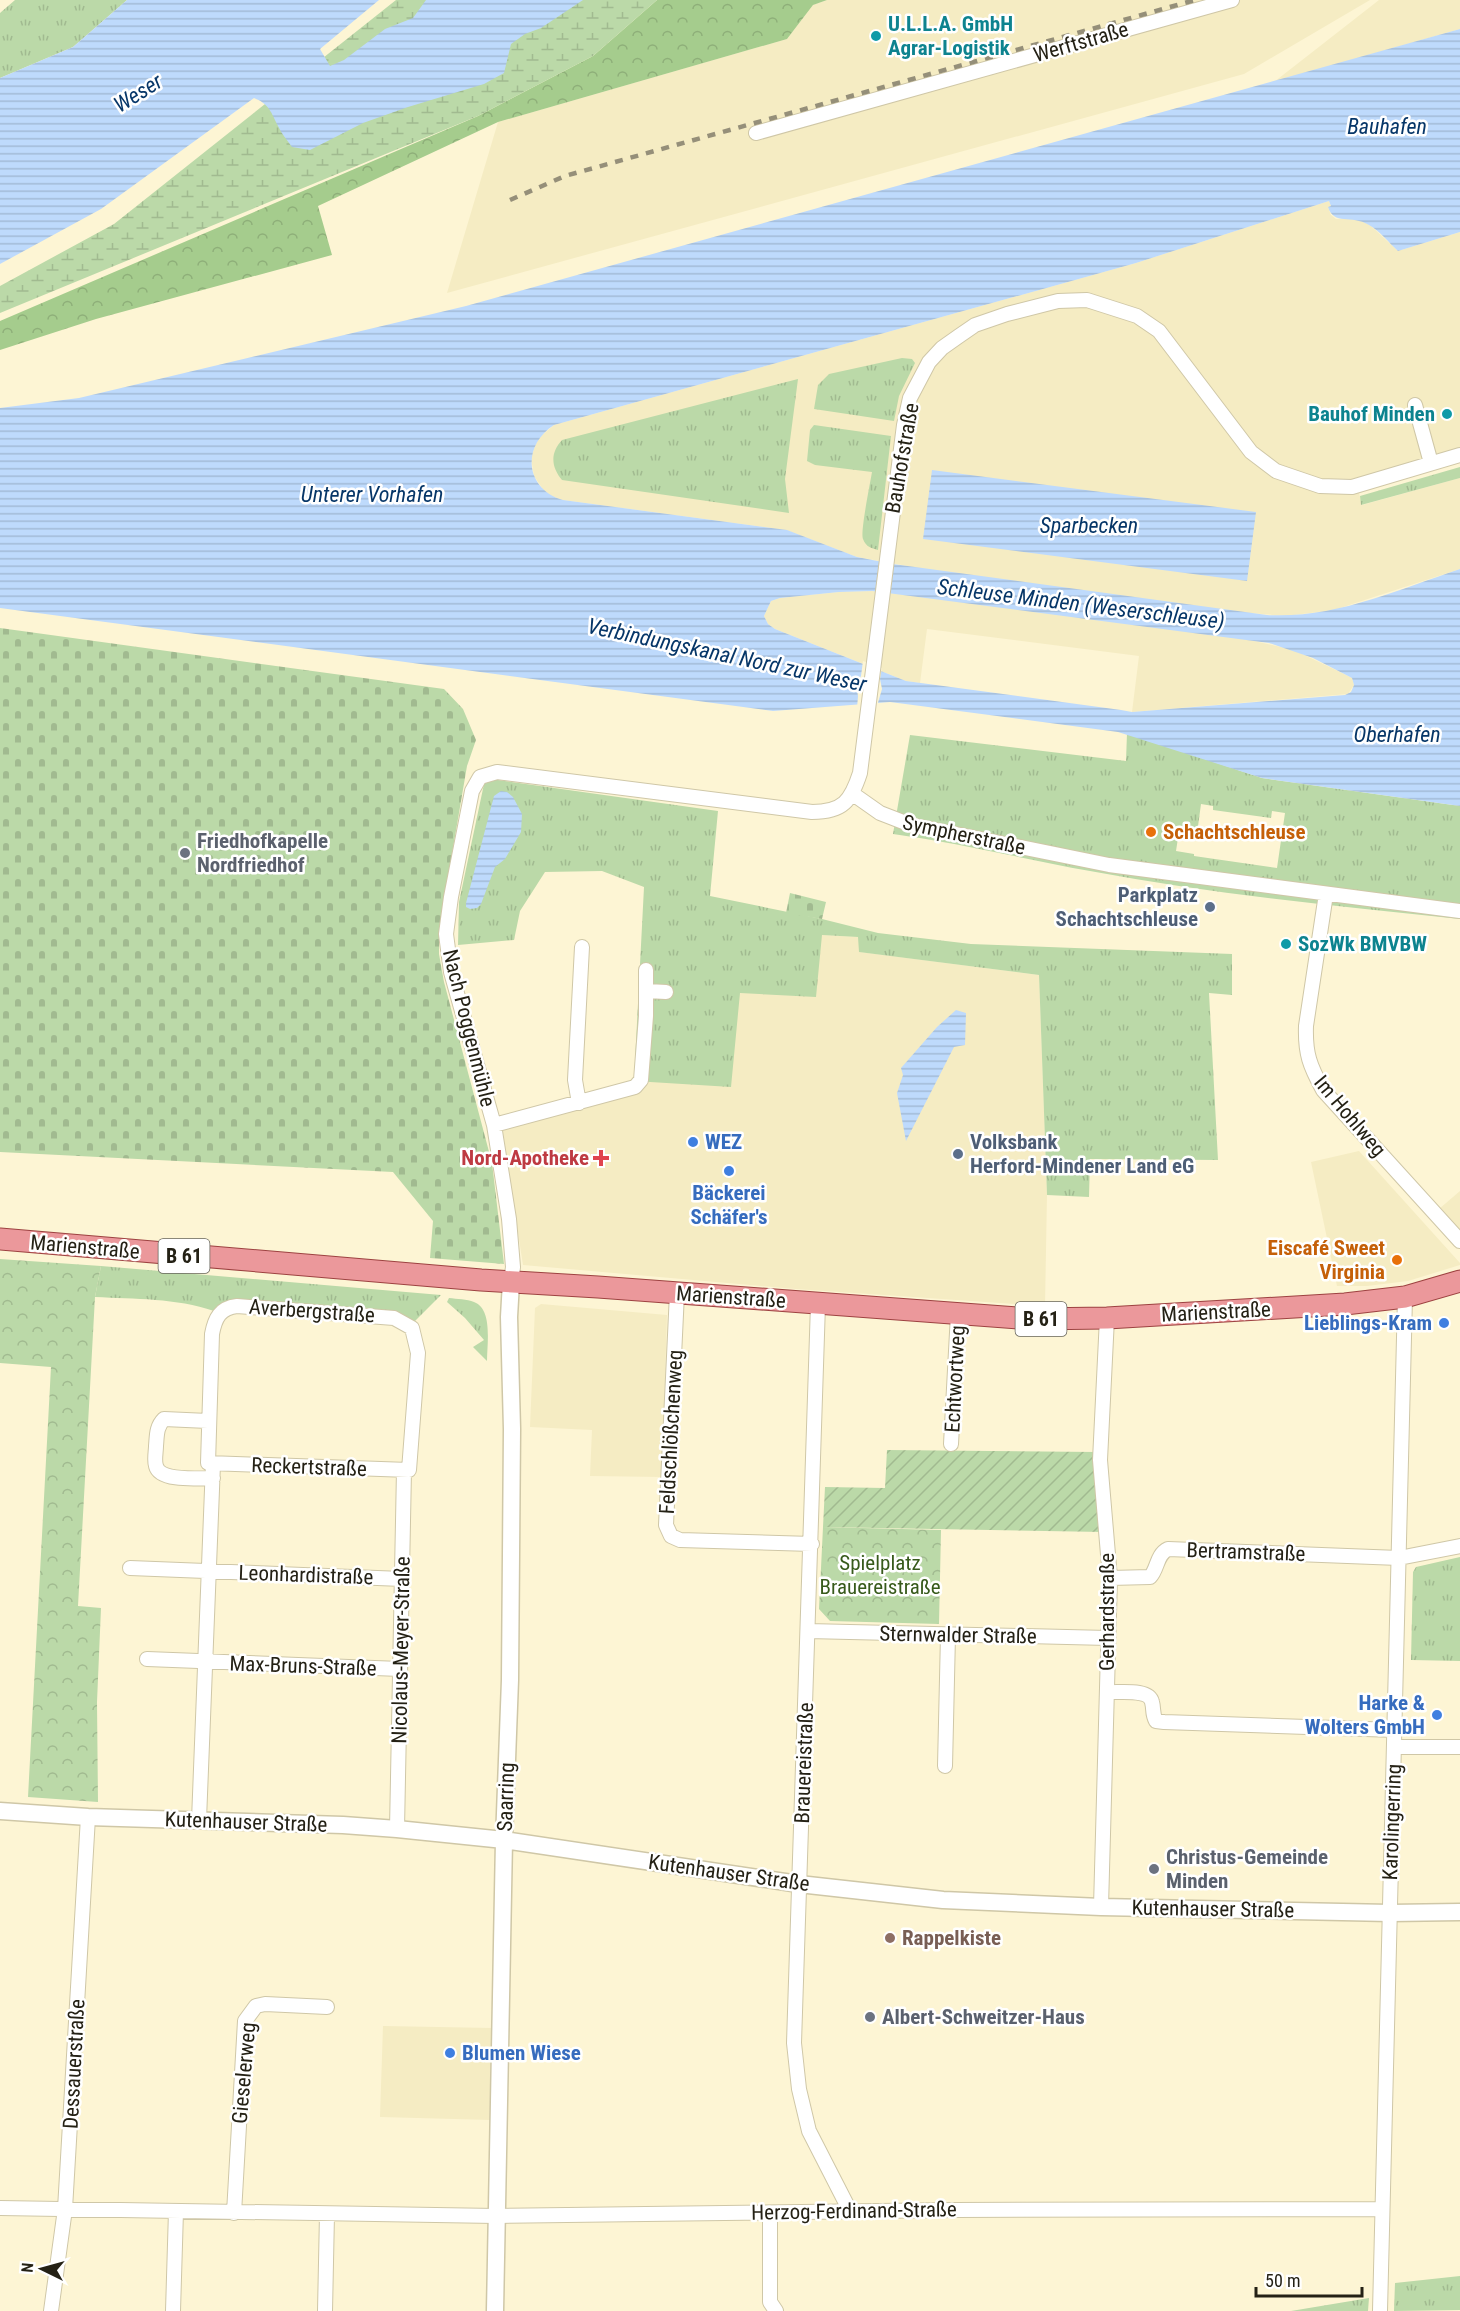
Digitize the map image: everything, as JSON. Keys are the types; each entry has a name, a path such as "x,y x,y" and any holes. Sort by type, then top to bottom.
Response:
{"main road":[{"name":"Marienstraße","path":"0,1239 511,1282 1032,1319 1107,1318 1345,1304 1405,1297 1460,1281"}],"street":[{"name":"Werftstraße","path":"756,133 1232,0"},
{"name":"Bauhofstraße","path":"853,794 860,773 887,554 910,398 929,362 942,348 975,325 1058,301 1087,300 1137,316 1159,331 1251,452 1276,471 1320,486 1352,487 1460,455"},
{"path":"1415,405 1431,463"},
{"name":"Nach Poggenmühle","path":"511,1282 513,1267 509,1219 494,1125 451,972 446,934 468,806 472,791 480,777 489,773 506,773 812,812 826,812 835,809 853,794"},
{"name":"Sympherstraße","path":"853,794 880,813 911,825 1109,865 1460,911"},
{"name":"Im Hohlweg","path":"1326,894 1306,1026 1305,1045 1309,1064 1323,1090 1460,1241"},
{"path":"579,1103 575,1080 582,947"},
{"path":"494,1125 635,1087 641,1080 647,991 646,970"},
{"path":"647,991 666,992"},
{"name":"Saarring","path":"495,2311 495,2217 510,1680 512,1429 509,1317 511,1282"},
{"name":"Feldschlößchenweg","path":"677,1293 666,1525 671,1536 680,1540 812,1544"},
{"name":"Karolingerring","path":"1380,2311 1405,1297"},
{"name":"Brauereistraße","path":"818,1304 794,2043 799,2090 809,2131 850,2211"},
{"name":"Averbergstraße","path":"213,1471 207,1460 212,1334 214,1322 219,1313 227,1307 237,1306 394,1318 412,1328 417,1344 410,1470 404,1470"},
{"name":"Echtwortweg","path":"951,1444 958,1314"},
{"name":"Gerhardstraße","path":"1101,1907 1110,1578 1100,1460 1107,1318"},
{"name":"Reckertstraße","path":"208,1421 164,1419 159,1424 155,1462 161,1474 170,1477 213,1471 404,1470"},
{"name":"Nicolaus-Meyer-Straße","path":"397,1829 404,1470"},
{"path":"199,1820 213,1471"},
{"path":"1399,1558 1460,1546"},
{"name":"Bertramstraße","path":"1110,1578 1150,1577 1154,1574 1160,1556 1168,1549 1399,1558"},
{"name":"Leonhardistraße","path":"130,1568 402,1579"},
{"name":"Sternwalder Straße","path":"808,1631 1108,1638"},
{"path":"945,1766 948,1635"},
{"name":"Max-Bruns-Straße","path":"147,1659 400,1669"},
{"path":"1107,1692 1149,1695 1152,1701 1152,1715 1156,1721 1395,1730"},
{"path":"1394,1747 1460,1747"},
{"name":"Kutenhauser Straße","path":"0,1811 88,1817 397,1829 504,1840 800,1884 943,1900 1101,1907 1390,1913 1460,1912"},
{"name":"Dessauerstraße","path":"51,2311 65,2209 88,1817"},
{"name":"Gieselerweg","path":"234,2213 245,2021 256,2006 265,2004 327,2007"},
{"name":"Herzog-Ferdinand-Straße","path":"0,2208 495,2217 850,2211 1382,2210"},
{"path":"173,2311 176,2211"},
{"path":"770,2212 770,2302 776,2311"},
{"path":"325,2311 327,2214"}],"shaded area":[{"path":"827,0 1370,0 1244,74 447,293 498,122 787,39 813,5"},
{"path":"1379,0 1460,0 1460,29 1274,82"},
{"path":"1329,201 1331,206 1328,207 1331,215 1336,219 1357,219 1370,225 1398,251 1460,232 1460,450 1356,481 1362,505 1460,478 1460,569 1334,610 1286,616 1249,613 1245,639 1294,650 1352,678 1354,685 1348,694 1132,712 1139,656 927,629 920,683 906,681 775,629 768,624 764,616 771,601 780,598 872,591 909,595 913,567 857,557 786,530 563,500 544,491 534,476 531,458 536,443 554,425 1136,263"},
{"path":"822,935 859,937 860,952 1039,975 1047,1195 1045,1306 796,1289 523,1265 500,1117 634,1081 740,993"},
{"path":"1359,1151 1460,1265 1408,1281 1367,1286 1337,1286 1311,1162"},
{"path":"1460,1191 1460,1233 1439,1209"},
{"path":"541,1304 667,1315 662,1477 590,1476 592,1430 530,1427 535,1308"},
{"path":"383,2026 493,2028 491,2120 380,2117"}],"green space":[{"path":"15,0 127,0 73,47 0,78 0,13"},
{"path":"396,0 657,0 593,56 478,116 0,313 0,286 114,224"},
{"path":"657,0 827,0 813,5 787,39 498,122 318,206 332,255 96,319 0,350 0,321 478,116 593,56"},
{"path":"902,358 912,359 915,363 899,396 894,421 814,409 818,385 829,374"},
{"path":"798,379 785,479 789,513 562,480 554,465 555,450 562,440"},
{"path":"814,425 891,436 878,550 867,545 862,535 872,472 815,465 807,461 810,430"},
{"path":"1460,467 1460,478 1361,505 1360,496"},
{"path":"0,628 444,689 463,709 476,740 467,766 439,930 439,954 444,982 492,1163 504,1264 430,1258 433,1221 393,1172 0,1152"},
{"path":"1127,733 1262,778 1460,806 1460,919 1274,899 1182,886 893,834 910,735 1126,761","holes":["1201,804 1213,806 1213,810 1271,818 1272,811 1285,813 1277,868 1194,856 1194,854 1176,851 1178,838 1196,841"]},
{"path":"491,779 718,811 710,896 878,933 971,944 1232,954 1232,995 1209,993 1218,1160 1090,1159 1089,1197 1047,1195 1039,975 859,952 858,937 822,935 816,997 740,993 731,1087 634,1081 644,887 602,871 545,872 520,911 514,940 458,945 459,902 484,784"},
{"path":"790,893 826,902 822,919 786,913"},
{"path":"0,1259 101,1266 95,1297 78,1606 101,1608 97,1702 98,1802 28,1797 51,1367 0,1363"},
{"path":"101,1266 441,1295 412,1324 214,1311 170,1301 95,1297"},
{"path":"449,1298 474,1302 484,1312 488,1328 487,1361 473,1347 484,1340 447,1302"},
{"path":"887,1450 1096,1452 1103,1532 823,1527 825,1487 885,1488"},
{"name":"Spielplatz Brauereistraße","path":"823,1527 941,1530 939,1624 830,1621 819,1609"},
{"path":"1460,1557 1460,1661 1411,1660 1413,1572 1416,1567"},
{"path":"1460,2276 1460,2310 1394,2311 1395,2283"},
{"path":"1369,2298 1368,2311 1291,2311"}],"water":[{"name":"Weser","path":"127,0 379,0 320,49 330,66 344,60 385,29 413,18 426,0 583,0 541,28 525,34 511,44 504,73 484,84 363,123 310,150 292,147 269,109 254,98 101,209 0,264 0,78 73,47"},
{"name":"Unterer Vorhafen","path":"1460,29 1460,232 1398,251 1369,225 1334,216 1328,207 1331,206 1329,201 1136,263 554,425 536,444 532,455 532,466 541,487 563,500 787,530 857,557 893,564 1267,615 1292,615 1341,608 1460,569 1460,806 1262,778 1118,732 890,702 773,711 0,608 0,408 79,398 466,306","holes":["872,591 1269,643 1313,658 1352,678 1354,685 1351,692 1345,695 1132,712 906,681 775,629 768,624 764,616 771,601 780,598"]},
{"name":"Sparbecken","path":"932,470 1256,512 1247,581 923,539"},
{"path":"501,791 513,797 522,814 521,832 505,859 495,867 481,904 477,908 470,909 466,907 466,903 494,796"},
{"path":"956,1010 966,1013 965,1045 954,1047 906,1141 897,1093 903,1075 901,1068 937,1027"}],"pier":[{"path":"863,661 882,668 880,679 882,689 877,706 857,708 856,685 861,676"}],"railway":[{"path":"510,200 565,176 1195,0"}],"place":[{"name":"U.L.L.A. GmbH Agrar-Logistik","path":"876,36"},
{"name":"Bauhof Minden","path":"1447,414"},
{"name":"Schachtschleuse","path":"1151,832"},
{"name":"Friedhofkapelle Nordfriedhof","path":"185,853"},
{"name":"Parkplatz Schachtschleuse","path":"1210,907"},
{"name":"SozWk BMVBW","path":"1286,944"},
{"name":"WEZ","path":"693,1142"},
{"name":"Volksbank Herford-Mindener Land eG","path":"958,1154"},
{"name":"Nord-Apotheke","path":"601,1158"},
{"name":"Bäckerei Schäfer's","path":"729,1171"},
{"name":"Eiscafé Sweet Virginia","path":"1397,1260"},
{"name":"Lieblings-Kram","path":"1444,1323"},
{"name":"Harke & Wolters GmbH","path":"1437,1715"},
{"name":"Christus-Gemeinde Minden","path":"1154,1869"},
{"name":"Rappelkiste","path":"890,1938"},
{"name":"Albert-Schweitzer-Haus","path":"870,2017"},
{"name":"Blumen Wiese","path":"450,2053"}],"water label":[{"name":"Bauhafen","path":"1387,126"},
{"name":"Schleuse Minden (Weserschleuse)","path":"1081,604"},
{"name":"Verbindungskanal Nord zur Weser","path":"727,655"},
{"name":"Oberhafen","path":"1397,734"}]}
